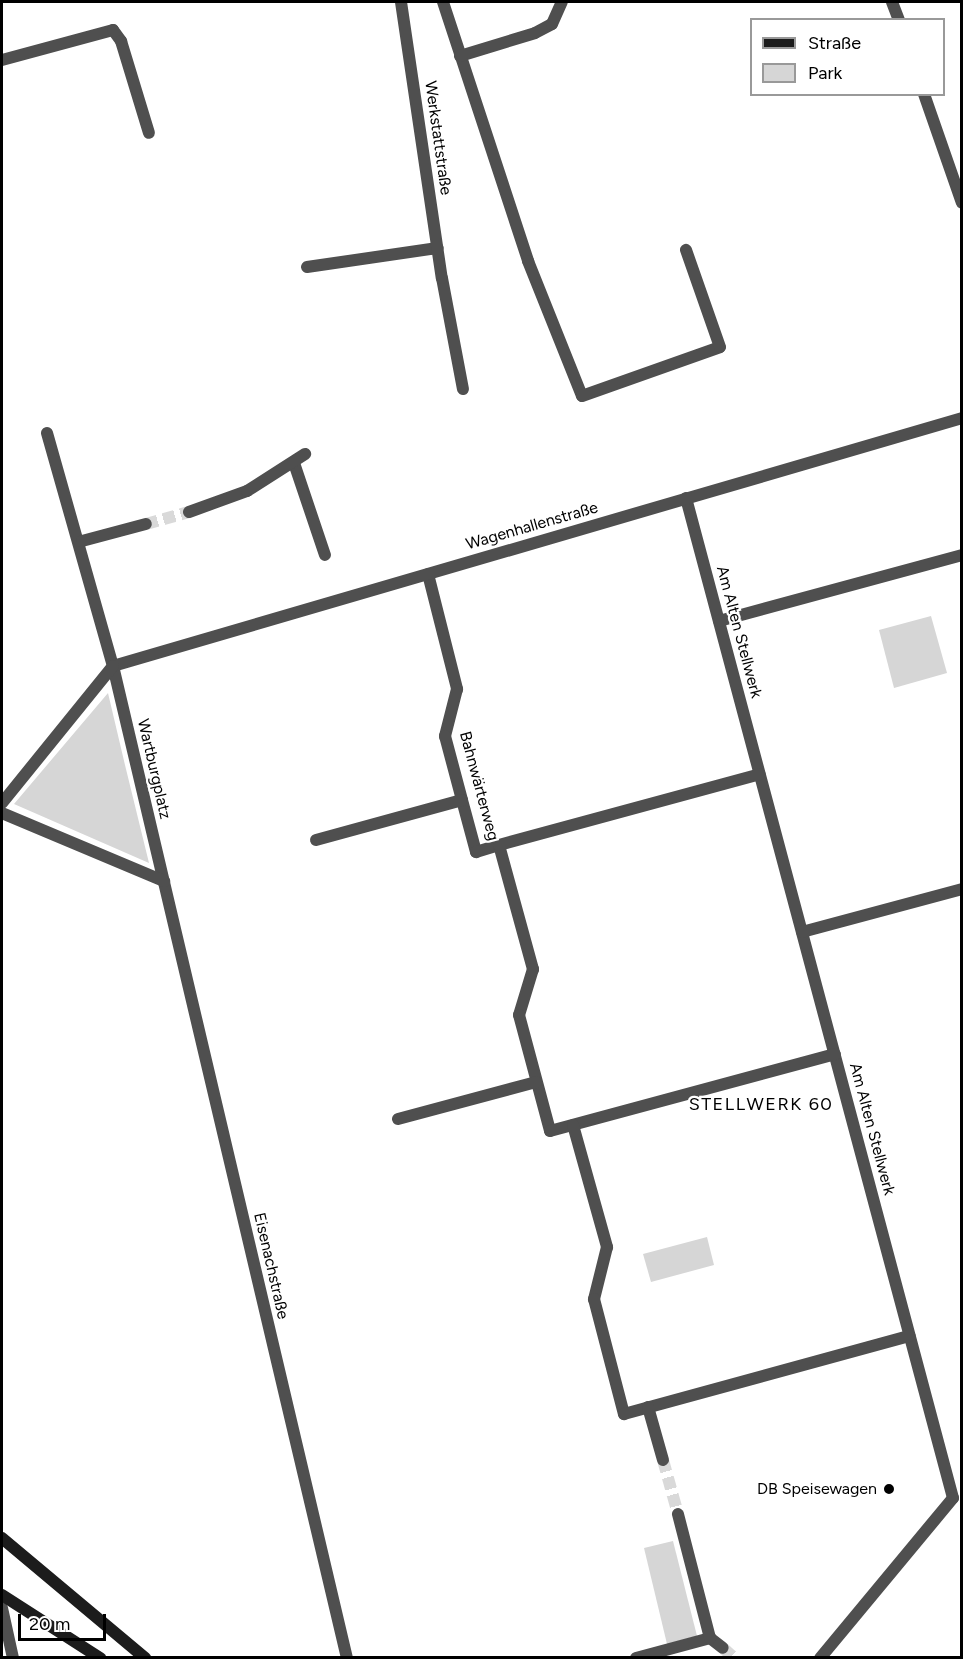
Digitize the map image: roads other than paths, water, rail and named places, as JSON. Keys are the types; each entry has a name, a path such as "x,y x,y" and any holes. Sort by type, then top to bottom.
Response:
{"main road":[{"path":"2,1538 145,1658"},
{"path":"2,1595 100,1658"}],"street":[{"name":"Werkstattstraße","path":"401,2 442,278 463,389"},
{"path":"443,2 528,261 582,396 720,347 686,250"},
{"path":"460,56 535,33 552,24 562,2"},
{"path":"892,2 898,18"},
{"path":"2,60 113,30 150,133"},
{"path":"925,96 962,203"},
{"path":"307,267 438,248"},
{"name":"Wagenhallenstraße","path":"113,666 962,418"},
{"name":"Wartburgplatz","path":"47,433 82,541 164,881"},
{"path":"189,512 247,491 305,454"},
{"path":"294,463 326,555"},
{"name":"Am Alten Stellwerk","path":"686,498 953,1498 820,1658"},
{"path":"82,541 146,524"},
{"path":"719,621 962,555"},
{"name":"Bahnwärterweg","path":"428,574 457,689 445,736 476,852 499,845 533,969 519,1015 550,1131 835,1054"},
{"path":"2,803 113,666"},
{"path":"499,845 760,774"},
{"path":"316,840 462,800"},
{"path":"2,813 164,881"},
{"name":"Eisenachstraße","path":"164,881 347,1658"},
{"path":"802,932 962,889"},
{"path":"398,1119 536,1082"},
{"path":"573,1125 607,1247 594,1299 624,1414 910,1336"},
{"path":"648,1407 663,1460"},
{"path":"678,1514 710,1638 723,1648"},
{"path":"2,1608 13,1658"},
{"path":"636,1658 710,1638"}],"tunnel":[{"path":"146,524 189,512"},
{"path":"663,1460 678,1514"},
{"path":"723,1648 734,1658"}],"place":[{"name":"DB Speisewagen","path":"889,1489"}],"district":[{"name":"STELLWERK 60","path":"761,1104"}]}
